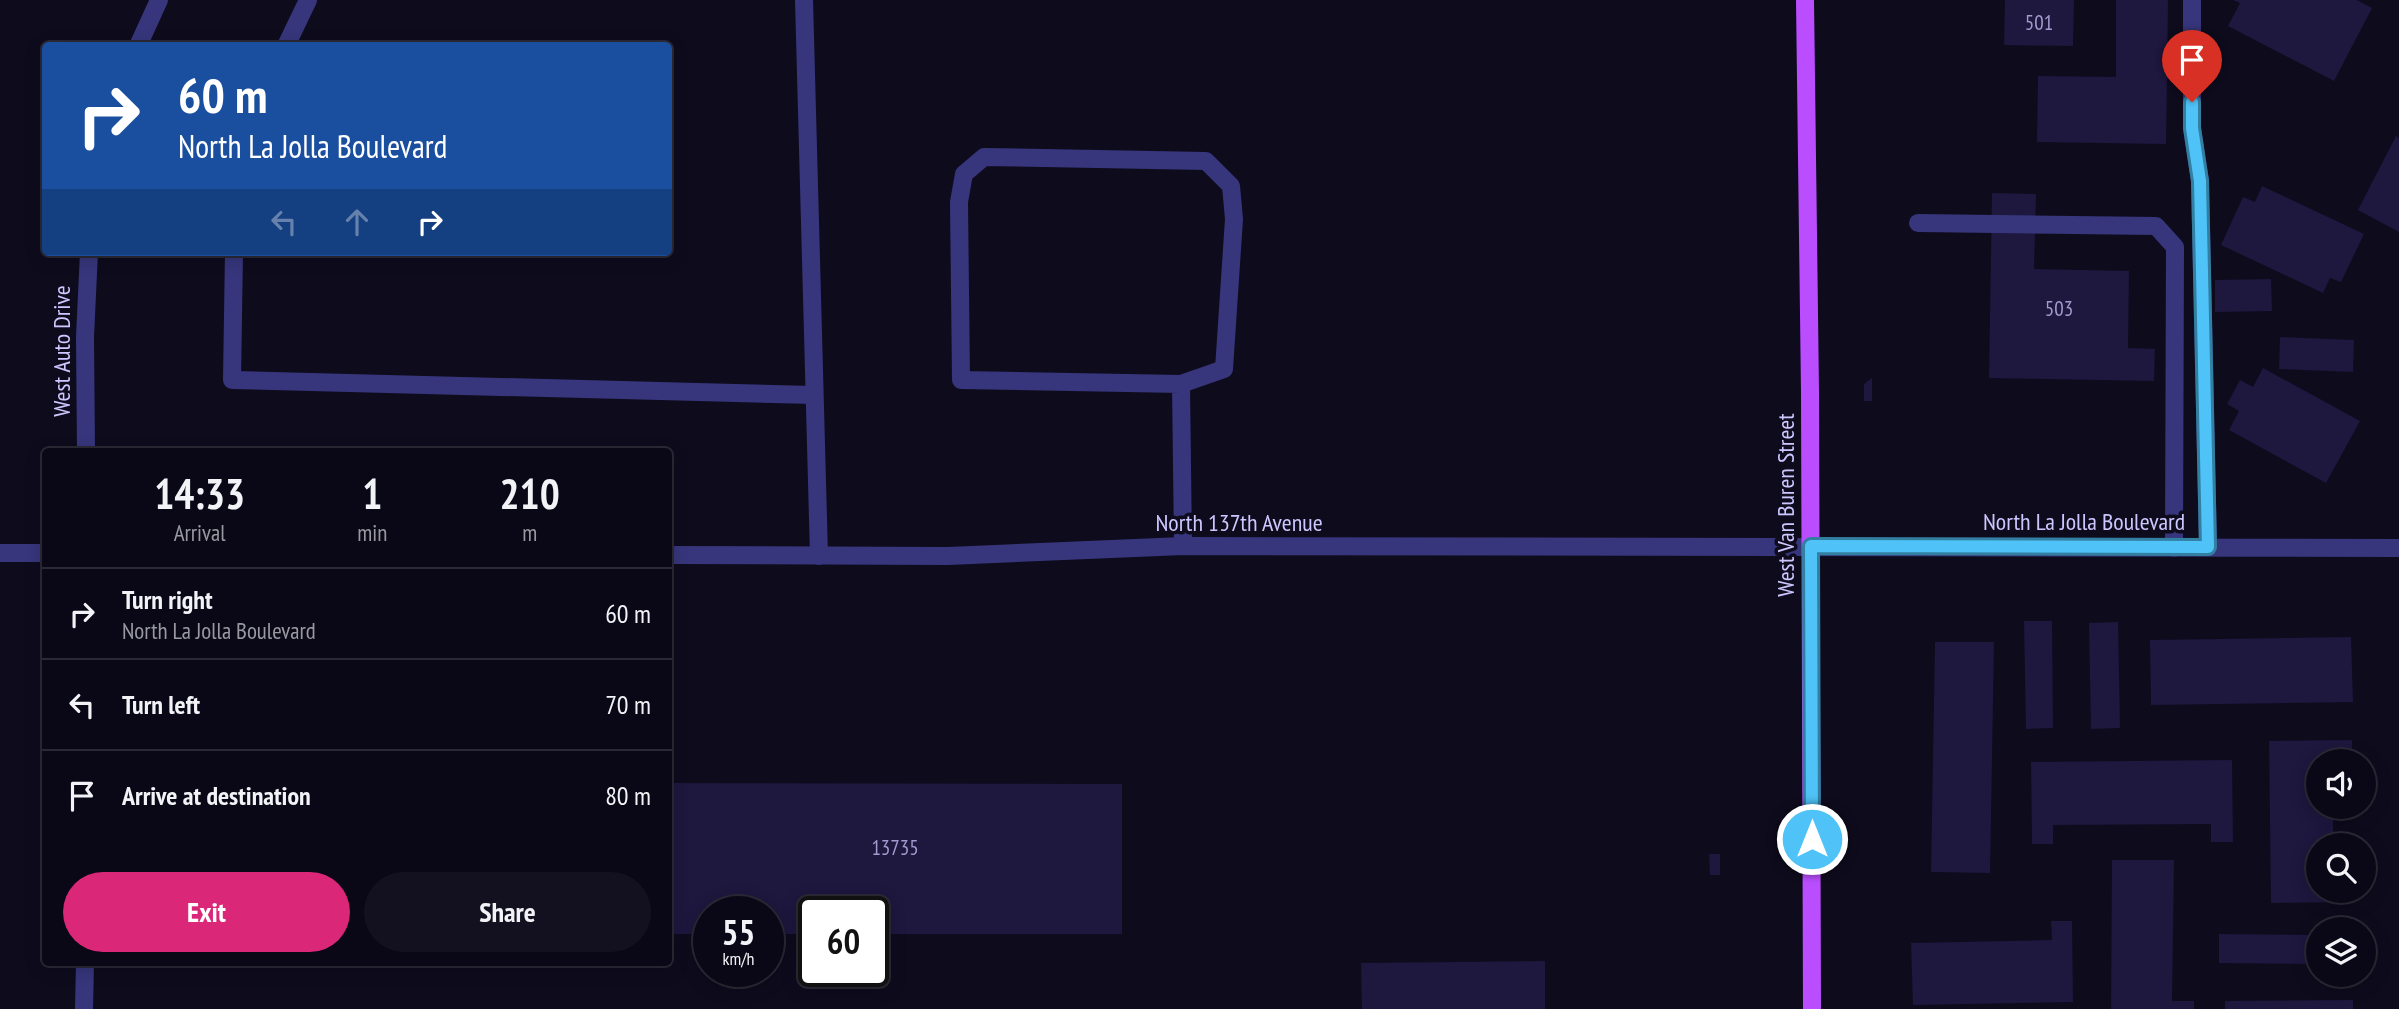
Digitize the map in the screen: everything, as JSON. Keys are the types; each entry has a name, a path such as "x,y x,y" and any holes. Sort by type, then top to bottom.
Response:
{"main road":[{"name":"West Van Buren Street","path":"1805,0 1811,546 1812,1009"}],"street":[{"path":"140,42 159,0"},
{"path":"288,42 308,0"},
{"path":"804,0 819,556"},
{"path":"2192,0 2192,128 2200,181 2208,547"},
{"path":"984,157 1206,160 1231,186 1234,219 1224,369 1181,384 961,380 959,202 964,174 984,157"},
{"path":"1918,223 2156,226 2175,247 2174,548"},
{"name":"West Auto Drive","path":"86,448 85,323 89,256"},
{"path":"234,256 232,380 814,395"},
{"path":"1181,384 1183,546"},
{"name":"North 137th Avenue","path":"672,555 948,556 1183,546 1811,546"},
{"name":"North La Jolla Boulevard","path":"1811,546 2399,548"},
{"path":"0,553 42,553"},
{"path":"84,1009 85,966"}],"building":[{"path":"2005,0 2074,0 2073,46 2004,45"},
{"path":"2116,0 2168,0 2166,144 2037,142 2038,76 2116,77"},
{"path":"2233,0 2357,0 2372,8 2334,81 2228,26 2240,3"},
{"path":"2396,136 2399,138 2399,232 2358,210"},
{"path":"2262,186 2364,234 2341,282 2330,278 2323,293 2221,245 2243,197 2255,202"},
{"path":"1992,193 2036,194 2034,269 2129,271 2128,348 2155,349 2154,381 1989,378"},
{"path":"2271,279 2272,311 2215,312 2215,280"},
{"path":"2280,337 2354,340 2353,372 2279,369"},
{"path":"2263,368 2360,421 2326,483 2229,430 2239,411 2227,404 2240,380 2253,387"},
{"path":"1872,378 1872,401 1864,401 1864,384"},
{"path":"2024,621 2052,621 2053,728 2026,729"},
{"path":"2118,622 2120,728 2091,729 2089,623"},
{"path":"2351,637 2353,702 2151,705 2150,640"},
{"path":"1935,642 1994,642 1990,873 1931,872"},
{"path":"2352,740 2352,749 2306,749 2306,819 2333,819 2333,833 2306,833 2306,903 2271,903 2269,741"},
{"path":"2232,760 2233,842 2211,842 2211,824 2053,825 2053,844 2032,844 2031,762"},
{"path":"672,783 1122,784 1122,934 889,934 889,896 798,896 798,934 784,934 784,896 693,896 693,934 672,934"},
{"path":"1709,854 1720,854 1720,875 1710,875"},
{"path":"2112,860 2174,860 2172,1001 2194,1001 2194,1009 2111,1009"},
{"path":"2051,921 2072,921 2073,1002 1913,1005 1911,943 2052,940"},
{"path":"2219,934 2306,935 2306,964 2219,963"},
{"path":"1545,961 1545,1009 1362,1009 1361,963"},
{"path":"2353,1000 2353,1009 2225,1009 2225,1001"}],"route":[{"path":"1812,839 1811,546 2208,547 2200,181 2192,128 2192,102"}]}
